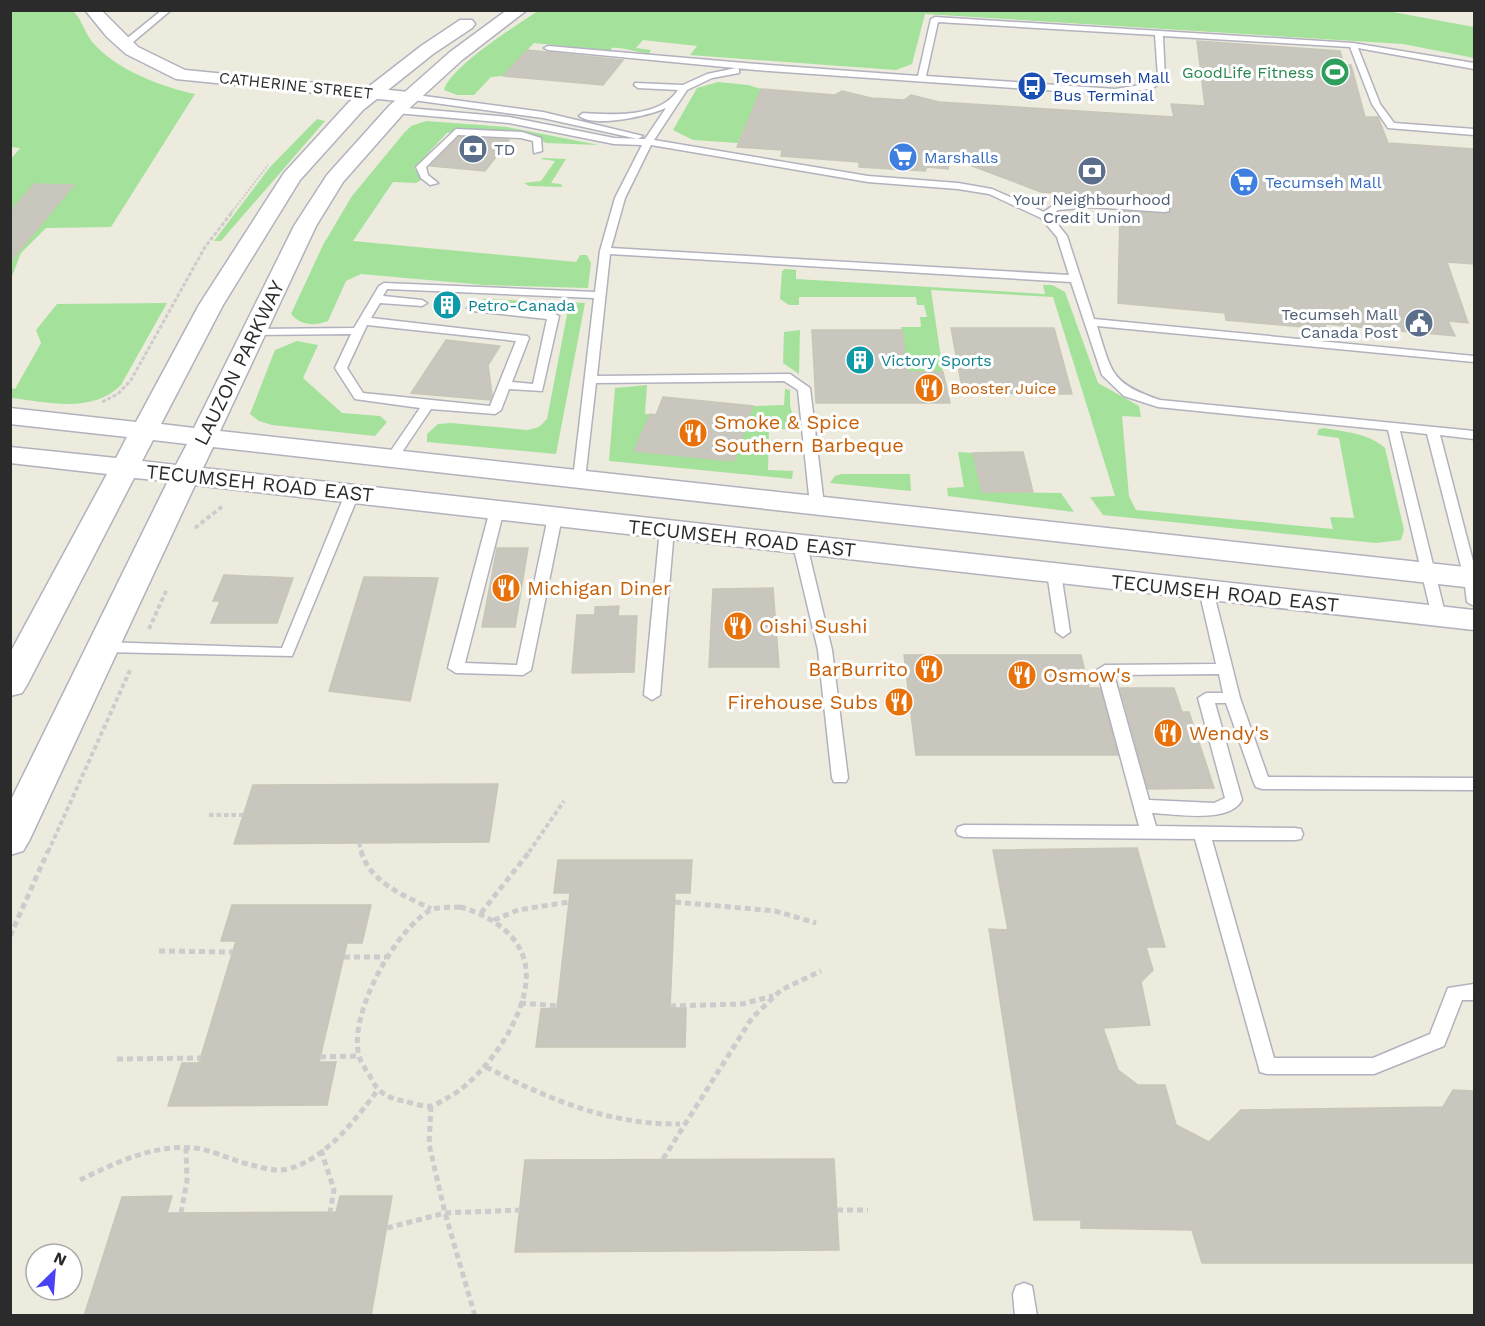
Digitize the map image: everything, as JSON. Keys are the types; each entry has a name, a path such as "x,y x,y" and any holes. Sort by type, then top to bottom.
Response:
{"main road":[{"name":"LAUZON PARKWAY","path":"10,841 305,226 334,179 403,103 456,56 519,10"},
{"path":"10,685 211,305 263,218 291,177 363,100 427,50 476,17"},
{"name":"TECUMSEH ROAD EAST","path":"10,416 1429,573 1473,586"},
{"name":"TECUMSEH ROAD EAST","path":"10,455 1474,620"}],"street":[{"name":"CATHERINE STREET","path":"92,10 123,46 153,64 182,75 191,84 229,92 403,103"}],"lane":[{"path":"123,46 167,10"},
{"path":"921,79 934,19 1353,45 1474,66"},
{"path":"548,48 756,68 1115,92 1150,86 1162,77 1159,33"},
{"path":"1353,45 1376,104 1390,126 1474,132"},
{"path":"638,85 684,88 710,76 756,68"},
{"path":"579,479 605,250 620,198 648,142 684,88"},
{"path":"403,103 630,117 656,111 676,100"},
{"path":"403,103 509,120 614,141 648,142 867,179 958,186 992,192 1045,216 1062,236 1106,373 1128,393 1158,403 1474,435"},
{"path":"514,110 633,133 648,142"},
{"path":"433,183 424,176 421,167 456,132 522,135 538,140 537,151"},
{"path":"1045,216 1055,207 1091,204 1165,209"},
{"path":"605,250 1076,279"},
{"path":"254,332 361,326 524,338 495,410 428,405 359,396 341,368 361,326 384,286 600,295"},
{"path":"376,299 422,303"},
{"path":"472,308 553,316 538,388 505,385"},
{"path":"1090,322 1474,359"},
{"path":"590,380 786,377 804,388 817,505"},
{"path":"392,458 428,405"},
{"path":"1393,426 1439,617"},
{"path":"1432,430 1473,586"},
{"path":"103,647 287,653 352,494"},
{"path":"497,510 456,668 523,670 555,517"},
{"path":"652,695 667,529"},
{"path":"800,544 825,650 840,778"},
{"path":"1054,573 1063,632"},
{"path":"1206,590 1232,698 1262,783 1474,784"},
{"path":"1149,831 1105,670 1225,669"},
{"path":"1142,806 1214,809 1226,807 1234,800 1206,698 1232,698"},
{"path":"964,831 1294,834"},
{"path":"1201,832 1267,1066 1374,1066 1437,1040 1455,993 1474,992"}],"path":[{"path":"100,402 118,394 131,380 205,247 270,164"},
{"path":"196,524 221,506 228,505"},
{"path":"10,936 132,665"},
{"path":"481,912 533,847 564,801"},
{"path":"209,814 244,814"},
{"path":"359,843 364,861 384,885 431,909 460,907 481,912 494,920 511,936 524,959 526,982 503,1045 486,1067 461,1091 431,1106 396,1100 377,1091 359,1056 359,1031 368,998 386,957 406,929 431,909"},
{"path":"494,920 518,910 569,902"},
{"path":"675,902 775,911 816,923"},
{"path":"159,951 233,952"},
{"path":"344,957 386,957"},
{"path":"663,1159 681,1124 758,1009 796,979 821,971"},
{"path":"670,1006 742,1004 774,995"},
{"path":"520,1003 558,1006"},
{"path":"320,1057 359,1056"},
{"path":"117,1059 201,1058"},
{"path":"486,1067 557,1100 613,1121 651,1126 681,1124"},
{"path":"80,1180 113,1164 165,1148 195,1148 242,1163 288,1169 314,1157 358,1116 377,1091"},
{"path":"431,1106 429,1144 445,1213 476,1316"},
{"path":"181,1213 188,1176 186,1148"},
{"path":"321,1150 334,1190 330,1212"},
{"path":"387,1228 445,1213 520,1210"},
{"path":"837,1210 868,1210"}],"green space":[{"path":"1382,10 1474,27 1474,58 1403,44 925,14 912,64 896,70 690,55 697,46 643,40 636,48 651,50 649,54 620,48 611,48 612,51 534,43 503,76 491,77 474,95 457,95 444,90 458,70 471,59 538,11"},
{"path":"11,11 73,11 92,42 105,55 128,70 154,82 195,94 111,227 46,228 21,253 11,279 11,159 20,148 11,147"},
{"path":"718,82 748,85 761,89 738,143 693,140 673,130 697,88"},
{"path":"317,119 325,121 221,241 214,241 270,167"},
{"path":"426,121 507,127 599,145 546,143 527,133 469,129 447,133 414,168 423,179 416,183 393,182 353,241 576,262 580,255 587,255 591,263 588,288 484,285 361,274 346,281 328,321 313,324 299,321 291,314 323,245 352,196 404,133 411,126"},
{"path":"541,159 566,159 551,183 561,184 562,187 529,186 524,183 541,181 555,161"},
{"path":"796,270 796,279 1045,294 1043,285 1052,285 1065,292 1098,383 1139,406 1141,417 1122,416 1129,496 1136,510 1333,529 1330,517 1354,518 1339,438 1317,435 1319,429 1324,428 1364,436 1385,448 1404,530 1401,540 1376,543 1103,515 1090,497 1115,496 1053,297 931,290 943,372 908,372 901,327 921,327 920,317 927,317 924,305 917,305 916,297 799,297 799,305 789,305 780,299 782,271"},
{"path":"483,299 585,303 556,454 427,442 427,434 438,424 451,423 528,430 539,427 547,419 567,315 561,311 479,306"},
{"path":"167,303 121,385 109,394 97,400 69,404 11,398 11,388 15,389 41,343 36,330 57,304"},
{"path":"800,330 799,374 783,363 784,332"},
{"path":"297,341 318,345 303,378 342,413 380,416 387,422 375,436 272,425 259,421 250,414 275,350"},
{"path":"647,385 645,414 650,414 635,451 734,461 753,406 784,405 785,389 790,390 790,405 796,429 769,429 768,470 793,471 792,479 609,461 615,388"},
{"path":"958,452 973,453 982,492 1061,493 1074,512 948,496 947,488 964,487"},
{"path":"842,474 910,474 911,491 830,483 835,476"}],"building":[{"name":"Tecumseh Mall","path":"1197,41 1340,51 1344,65 1351,65 1365,117 1378,117 1388,143 1474,149 1474,264 1447,262 1468,323 1448,321 1455,336 1325,324 1326,329 1226,320 1225,313 1118,303 1120,211 1166,214 1171,212 1171,205 1121,201 1121,198 1041,192 951,158 948,169 927,167 925,171 859,167 859,162 781,156 782,150 737,147 761,89 835,95 842,91 871,98 904,100 911,95 939,102 1174,117 1171,104 1205,106"},
{"path":"527,50 623,60 603,85 503,76"},
{"name":"TD","path":"459,137 509,140 485,171 430,166"},
{"path":"34,184 74,185 10,262 10,212"},
{"path":"951,328 1054,328 1072,394 963,393"},
{"name":"Victory Sports","path":"812,330 902,330 908,372 943,372 950,403 816,403"},
{"path":"446,340 500,346 488,365 492,395 490,400 411,393"},
{"name":"Smoke & Spice Southern Barbeque","path":"663,397 753,406 734,461 634,451 650,414 656,415"},
{"path":"1023,452 1033,492 982,492 973,453"},
{"name":"Michigan Diner","path":"497,548 528,548 515,627 482,627"},
{"path":"224,575 293,578 277,623 211,623 220,601 213,601"},
{"path":"364,577 438,578 410,701 329,691"},
{"name":"Oishi Sushi","path":"773,588 779,667 709,667 713,589"},
{"path":"619,606 618,616 637,616 634,672 572,673 577,615 595,615 595,607"},
{"path":"904,655 1081,655 1089,688 1100,688 1118,755 916,755"},
{"name":"Wendy's","path":"1120,688 1174,688 1182,712 1189,712 1214,788 1148,789"},
{"path":"498,784 489,842 234,844 253,785"},
{"path":"1137,848 1165,947 1146,947 1153,970 1141,982 1150,1025 1103,1028 1118,1070 1138,1085 1165,1085 1176,1125 1209,1142 1241,1110 1443,1107 1453,1090 1474,1091 1474,1263 1202,1263 1192,1230 1081,1228 1081,1220 1034,1220 989,929 1008,930 993,850"},
{"path":"558,860 692,860 690,893 675,893 670,1008 686,1008 685,1047 536,1047 541,1009 557,1008 570,893 554,893"},
{"path":"232,905 371,905 362,943 347,943 319,1062 336,1062 327,1105 168,1106 182,1063 199,1063 236,941 221,941"},
{"path":"834,1159 839,1250 515,1252 525,1160"},
{"path":"172,1196 167,1213 336,1212 340,1196 392,1196 371,1316 84,1316 122,1197"}],"place":[{"name":"GoodLife Fitness","path":"1335,72"},
{"name":"Tecumseh Mall Bus Terminal","path":"1032,86"},
{"name":"TD","path":"473,149"},
{"name":"Marshalls","path":"903,157"},
{"name":"Your Neighbourhood Credit Union","path":"1092,171"},
{"name":"Tecumseh Mall","path":"1244,182"},
{"name":"Petro-Canada","path":"447,305"},
{"name":"Tecumseh Mall Canada Post","path":"1419,323"},
{"name":"Victory Sports","path":"860,360"},
{"name":"Booster Juice","path":"929,388"},
{"name":"Smoke & Spice Southern Barbeque","path":"693,433"},
{"name":"Michigan Diner","path":"506,588"},
{"name":"Oishi Sushi","path":"738,626"},
{"name":"BarBurrito","path":"929,669"},
{"name":"Osmow's","path":"1022,675"},
{"name":"Firehouse Subs","path":"899,702"},
{"name":"Wendy's","path":"1168,733"}]}
